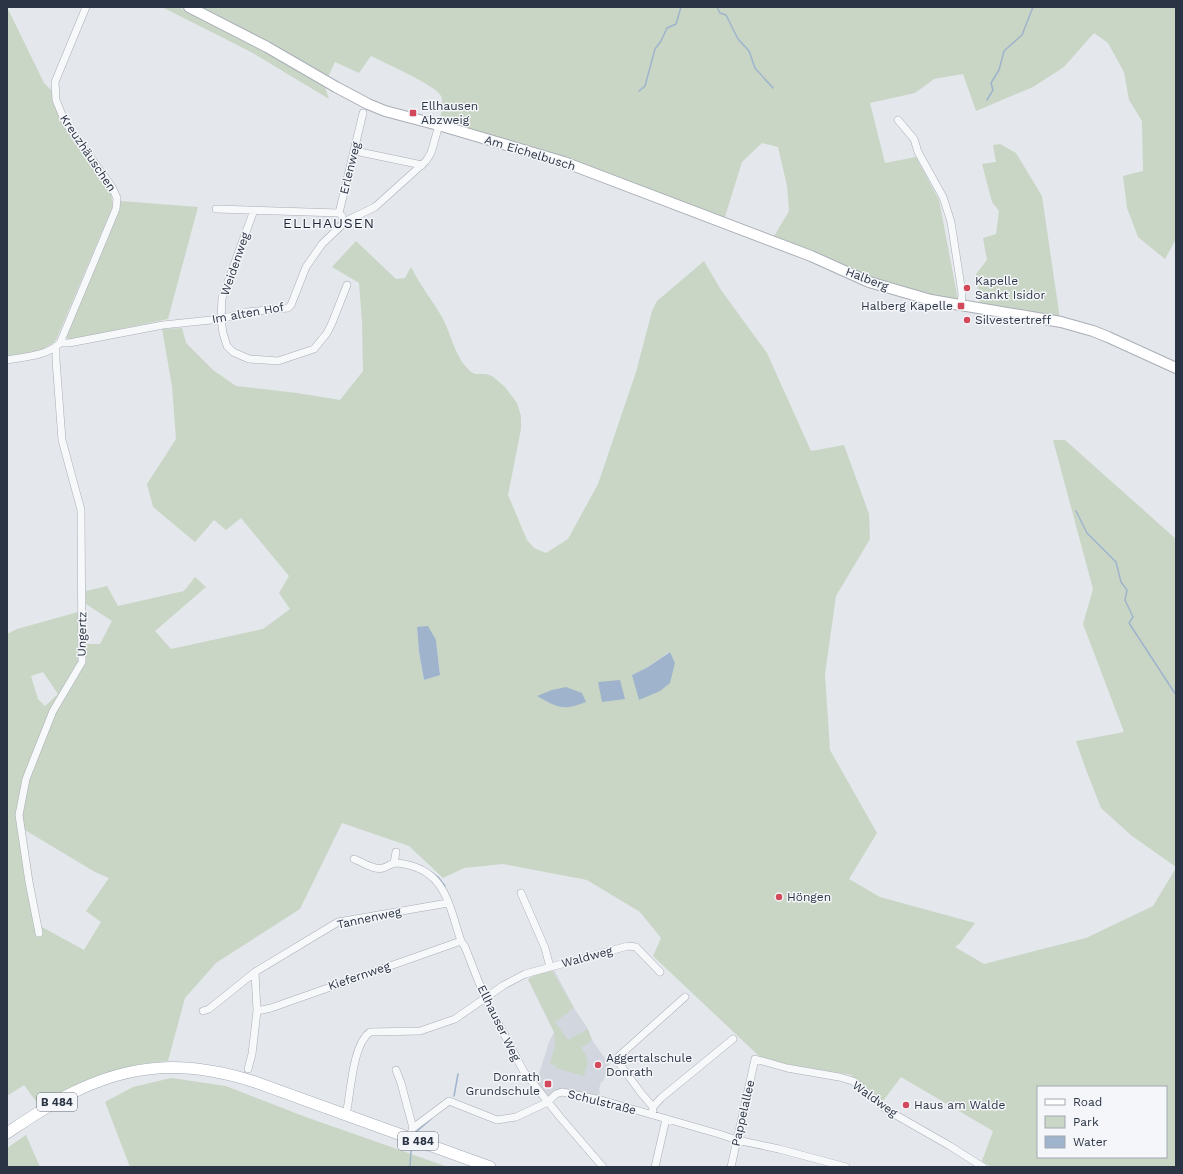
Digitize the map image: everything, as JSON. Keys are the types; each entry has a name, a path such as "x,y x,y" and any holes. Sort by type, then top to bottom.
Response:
{"main road":[{"name":"B 484","path":"7,1133 71,1094 91,1084 121,1074 141,1070 193,1068 215,1070 232,1074 346,1115 411,1133 490,1167"}],"street":[{"name":"Kreuzhäuschen","path":"58,345 116,209 117,198 112,187 65,122 56,100 55,82 86,7"},
{"name":"Am Eichelbusch","path":"189,7 267,47 368,104 564,162 722,222"},
{"name":"Erlenweg","path":"340,213 363,113"},
{"path":"898,120 914,139 918,152 943,197 950,222 960,280 962,294 961,306"},
{"name":"Im alten Hof","path":"7,360 39,354 58,345 163,325 221,319 247,312 288,308 291,305 306,267 322,244 346,221 375,207 426,161 431,153 439,125"},
{"path":"355,151 422,165"},
{"path":"216,209 340,213 346,221"},
{"name":"Weidenweg","path":"254,210 222,298 221,319 223,332 227,346 233,352 249,359 278,361 314,349 327,333 347,285"},
{"name":"Halberg","path":"722,222 811,256 869,282 931,300 1061,322 1092,331 1176,368"},
{"name":"Ungertz","path":"39,933 29,882 19,815 26,779 53,711 82,662 81,510 62,440 56,360 58,345"},
{"path":"394,863 396,852"},
{"name":"Ellhauser Weg","path":"354,859 378,869 394,863 419,867 437,880 444,891 461,940 485,998 524,1072 603,1167"},
{"name":"Waldweg","path":"522,893 545,948 550,966"},
{"name":"Tannenweg","path":"203,1011 209,1008 255,972 338,922 448,903"},
{"name":"Kiefernweg","path":"256,1011 271,1008 461,940"},
{"name":"Waldweg","path":"346,1115 355,1064 364,1036 370,1032 420,1031 455,1019 504,985 525,974 628,946 636,947 660,972"},
{"path":"248,1068 252,1054 256,1011 255,972"},
{"path":"653,1107 641,1094 619,1063 619,1056 685,996"},
{"path":"652,1115 653,1107 661,1098 733,1039"},
{"name":"Waldweg","path":"755,1059 787,1068 839,1077 853,1081 887,1110 950,1146 983,1167"},
{"name":"Pappelallee","path":"731,1167 755,1059"},
{"path":"396,1070 401,1084 411,1133"},
{"name":"Schulstraße","path":"411,1133 449,1101 496,1120 516,1117 548,1102 556,1094 562,1092 601,1100 737,1140 779,1149 846,1167"},
{"path":"655,1167 666,1119"}],"shaded area":[{"path":"553,968 574,1008 588,1029 592,1040 609,1064 599,1089 601,1100 562,1092 548,1102 535,1086 549,1042 554,1032 528,979"}],"green space":[{"path":"7,7 44,83 52,91 61,121 111,194 113,206 56,340 39,351 7,358"},
{"path":"162,7 178,7 262,50 325,87 329,99 251,52"},
{"path":"195,7 1176,7 1176,239 1165,259 1138,237 1127,208 1123,176 1143,171 1142,121 1129,100 1124,72 1108,43 1094,33 1064,67 1033,87 976,111 963,74 934,79 915,93 870,103 885,163 916,157 939,200 958,300 925,294 860,275 774,236 789,211 787,186 778,147 762,143 742,162 724,220 440,121 442,101 441,96 437,92 430,86 371,56 359,73 335,62 328,77"},
{"path":"1000,144 1016,153 1042,196 1060,319 980,308 976,274 987,260 983,238 996,234 999,211 992,202 982,164 996,162 993,145"},
{"path":"121,201 198,207 168,319 69,340 66,337 66,334 118,213"},
{"path":"356,241 396,279 405,278 411,267 446,324 455,348 463,363 475,374 486,374 492,376 505,387 517,403 521,416 521,429 508,495 527,540 534,548 546,553 568,539 598,484 636,372 652,311 657,301 704,261 721,290 767,353 811,451 844,445 869,514 870,539 836,596 825,674 830,750 877,833 849,879 880,897 975,923 960,943 955,947 984,964 1086,938 1153,906 1176,868 1176,1167 991,1167 982,1161 993,1131 901,1077 883,1101 851,1075 773,1062 759,1056 653,956 661,938 640,912 587,880 503,864 464,868 443,878 409,846 342,823 300,909 216,963 185,998 168,1061 140,1064 106,1075 41,1108 24,1085 7,1096 7,634 17,629 78,612 78,644 100,644 112,621 86,604 86,591 107,586 118,606 184,591 195,577 206,587 155,631 171,649 263,629 290,609 279,593 289,576 241,518 226,530 214,520 195,542 153,507 147,484 176,439 172,386 162,329 182,328 186,343 213,370 236,386 297,393 340,400 363,371 362,322 359,283 332,267","holes":["417,627 436,640 440,674 424,680 419,652","669,652 675,663 632,675 648,667","43,672 58,694 45,706 38,699 31,676","25,830 95,872 109,878 86,911 101,922 84,950 40,926"]},
{"path":"1053,440 1065,440 1176,539 1176,867 1132,836 1101,808 1076,741 1124,732 1083,624 1093,589"},
{"path":"550,967 574,1008 555,1022 568,1040 588,1029 592,1040 581,1048 587,1057 585,1058 588,1063 584,1076 556,1068 557,1066 550,1064 555,1045 554,1032 528,979"},
{"path":"171,1078 226,1086 303,1116 448,1167 130,1167 105,1102 133,1087"},
{"path":"26,1135 40,1167 7,1167 7,1148"}],"water":[{"path":"428,626 436,640 440,675 424,680 419,652 417,627"},
{"path":"670,652 675,663 670,683 660,691 639,700 632,675 648,667"},
{"path":"620,680 625,699 602,702 598,682"},
{"path":"566,687 582,693 586,702 572,707 561,707 537,696 552,690"}],"waterway":[{"path":"639,91 645,86 655,49 661,41 667,28 676,24 681,7"},
{"path":"717,7 720,13 726,15 738,39 749,51 755,68 773,88"},
{"path":"987,100 993,90 991,83 999,70 1004,51 1022,35 1033,7"},
{"path":"1076,511 1087,533 1116,562 1121,582 1127,590 1125,600 1133,617 1129,623 1176,695"},
{"path":"415,864 423,867"},
{"path":"431,872 438,877 445,886"},
{"path":"454,1096 458,1074"},
{"path":"416,1132 431,1119"},
{"path":"410,1167 411,1151"}],"place":[{"name":"Ellhausen Abzweig","path":"413,113"},
{"name":"Kapelle Sankt Isidor","path":"967,288"},
{"name":"Halberg Kapelle","path":"961,306"},
{"name":"Silvestertreff","path":"967,320"},
{"name":"Höngen","path":"779,897"},
{"name":"Aggertalschule Donrath","path":"598,1065"},
{"name":"Donrath Grundschule","path":"548,1084"},
{"name":"Haus am Walde","path":"906,1105"}],"district":[{"name":"ELLHAUSEN","path":"329,223"}]}
